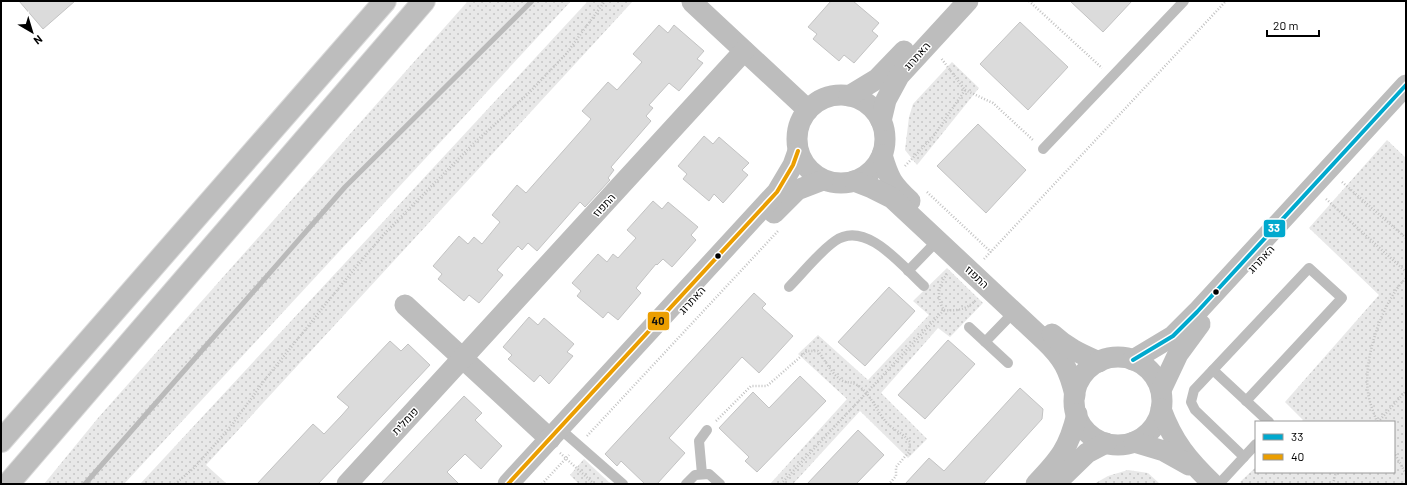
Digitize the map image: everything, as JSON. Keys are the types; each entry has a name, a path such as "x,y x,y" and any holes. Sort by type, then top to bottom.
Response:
{"main road":[{"path":"1,441 385,1"},
{"path":"8,484 424,1"}],"street":[{"name":"האתרוג","path":"849,96 877,78 951,1"},
{"name":"האתרוג","path":"880,121 892,87 910,64 968,1"},
{"path":"692,2 808,110"},
{"name":"התפוז","path":"463,358 744,51"},
{"name":"האתרוג","path":"1133,360 1173,336 1197,312 1406,85"},
{"path":"838,95 849,96 867,104 880,121 884,131 885,143 882,156 869,173 854,181 833,183 822,180 807,168 798,151 798,130 808,110 816,103 826,98 838,95"},
{"name":"האתרוג","path":"1161,400 1178,354 1200,325 1406,101"},
{"name":"האתרוג","path":"508,484 563,445 777,192 793,166 798,151"},
{"name":"התפוז","path":"882,156 893,186 976,259 1065,346 1079,354 1099,362"},
{"name":"האתרוג","path":"521,484 563,445 787,198 809,184 822,180"},
{"name":"התפוז","path":"854,181 892,198 938,240 976,259 989,288 1063,360 1068,369 1076,405"},
{"path":"405,304 463,358 563,445"},
{"path":"1036,484 1064,451 1072,436 1080,380 1084,373 1099,362 1120,357 1133,360 1150,371 1157,380 1161,400 1174,440 1197,469 1213,484"},
{"name":"פומלית","path":"347,484 463,358"},
{"path":"1076,405 1086,432 1106,443 1122,445 1134,442 1149,432 1155,425 1161,400"},
{"path":"1134,442 1164,451 1197,469"},
{"path":"1055,484 1087,453 1106,443"}],"lane":[{"path":"1043,149 1184,1"},
{"path":"789,287 835,241 852,235 865,236 879,244 924,286"},
{"path":"908,271 938,240"},
{"path":"1244,457 1195,410 1191,402 1194,390 1309,268 1342,298 1246,401"},
{"path":"985,342 1014,312"},
{"path":"969,327 1008,363"},
{"path":"1213,370 1268,421"},
{"path":"702,474 699,441 707,430"},
{"path":"563,445 623,484"},
{"path":"1219,484 1255,445"},
{"path":"686,484 695,475 702,474 709,474 720,484"}],"path":[{"path":"175,484 194,468 231,426 312,321 383,235 474,143 528,94 566,54 605,1"},
{"path":"1028,1 1112,77"},
{"path":"944,310 938,301 944,279 976,259 1226,1"},
{"path":"929,43 965,90 993,103 1043,149"},
{"path":"890,181 933,137 965,90"},
{"path":"1336,177 1406,238"},
{"path":"924,190 976,259"},
{"path":"1320,194 1406,272"},
{"path":"542,484 563,445 783,226"},
{"path":"1377,421 1368,393 1368,361 1382,318 1396,288 1406,278"},
{"path":"944,310 955,311 969,307 989,288"},
{"path":"781,484 944,310"},
{"path":"707,430 751,386 767,386 807,351 818,351 835,375 843,381 852,382 866,393 874,401 888,424 904,435 910,442 909,452 896,467 896,476 889,484"},
{"path":"1378,421 1406,390"},
{"path":"563,445 594,484"},
{"path":"1395,454 1406,474"},
{"path":"1333,484 1336,473"}],"shaded area":[{"path":"468,1 571,1 124,484 44,484 98,418"},
{"path":"588,1 633,1 206,465 227,484 140,484"},
{"path":"952,62 979,88 917,165 905,150 909,117 913,104"},
{"path":"1387,140 1406,158 1406,484 1242,484 1240,482 1255,468 1255,473 1395,473 1395,421 1302,421 1303,420 1285,402 1379,295 1309,228"},
{"path":"947,268 983,303 950,337 938,328 881,393 927,439 908,458 860,411 793,484 770,484 847,399 798,354 818,335 868,380 929,315 913,301"},
{"path":"584,459 611,484 579,484 570,475"},
{"path":"1128,470 1148,473 1160,484 1094,484 1108,476"}],"building":[{"path":"19,1 75,1 43,29"},
{"path":"831,1 853,1 879,23 872,31 878,36 854,63 844,55 839,61 813,39 817,34 808,27"},
{"path":"1070,1 1132,1 1103,32"},
{"path":"1020,22 1068,67 1028,110 980,64"},
{"path":"659,25 668,33 674,25 704,51 697,59 703,63 679,91 669,83 649,105 653,108 646,116 651,121 611,167 614,170 608,178 610,180 585,207 580,202 537,251 528,243 522,250 518,246 497,270 503,275 479,303 469,295 464,301 438,279 442,274 433,266 459,236 468,244 474,237 482,244 500,222 492,215 517,185 526,193 587,124 591,119 582,111 608,82 617,90 642,62 633,54"},
{"path":"978,124 1026,170 986,213 937,166"},
{"path":"704,136 713,144 719,137 749,163 742,170 748,175 723,203 714,194 709,201 683,179 687,174 678,166"},
{"path":"653,201 662,209 668,202 698,227 691,235 696,240 672,267 663,259 657,265 656,264 636,288 641,293 618,320 608,312 603,318 577,296 581,291 572,283 598,254 607,262 613,254 618,258 636,238 627,230"},
{"path":"889,287 915,311 865,366 838,342"},
{"path":"754,293 766,304 762,308 793,336 759,373 742,357 669,438 685,453 657,484 645,484 621,461 617,466 605,454"},
{"path":"529,317 538,325 544,318 574,344 567,352 573,356 549,384 540,375 534,382 508,359 512,355 503,347"},
{"path":"948,340 975,364 925,419 898,395"},
{"path":"390,341 401,351 408,344 430,365 318,484 257,484 313,424 324,434 342,415 349,407 337,397"},
{"path":"800,376 826,401 757,472 745,461 749,457 719,428 753,392 769,408"},
{"path":"1020,388 1043,409 1042,419 983,484 905,484 929,458 944,471"},
{"path":"464,396 482,413 475,420 502,446 481,469 465,454 447,472 459,484 381,484"},
{"path":"858,430 884,455 856,484 807,484"}],"waterway":[{"path":"85,484 345,187 532,1"}],"transit line":[{"name":"33","path":"1133,360 1173,336 1197,312 1406,85"},
{"name":"40","path":"508,484 777,192 793,165 798,151"}]}
